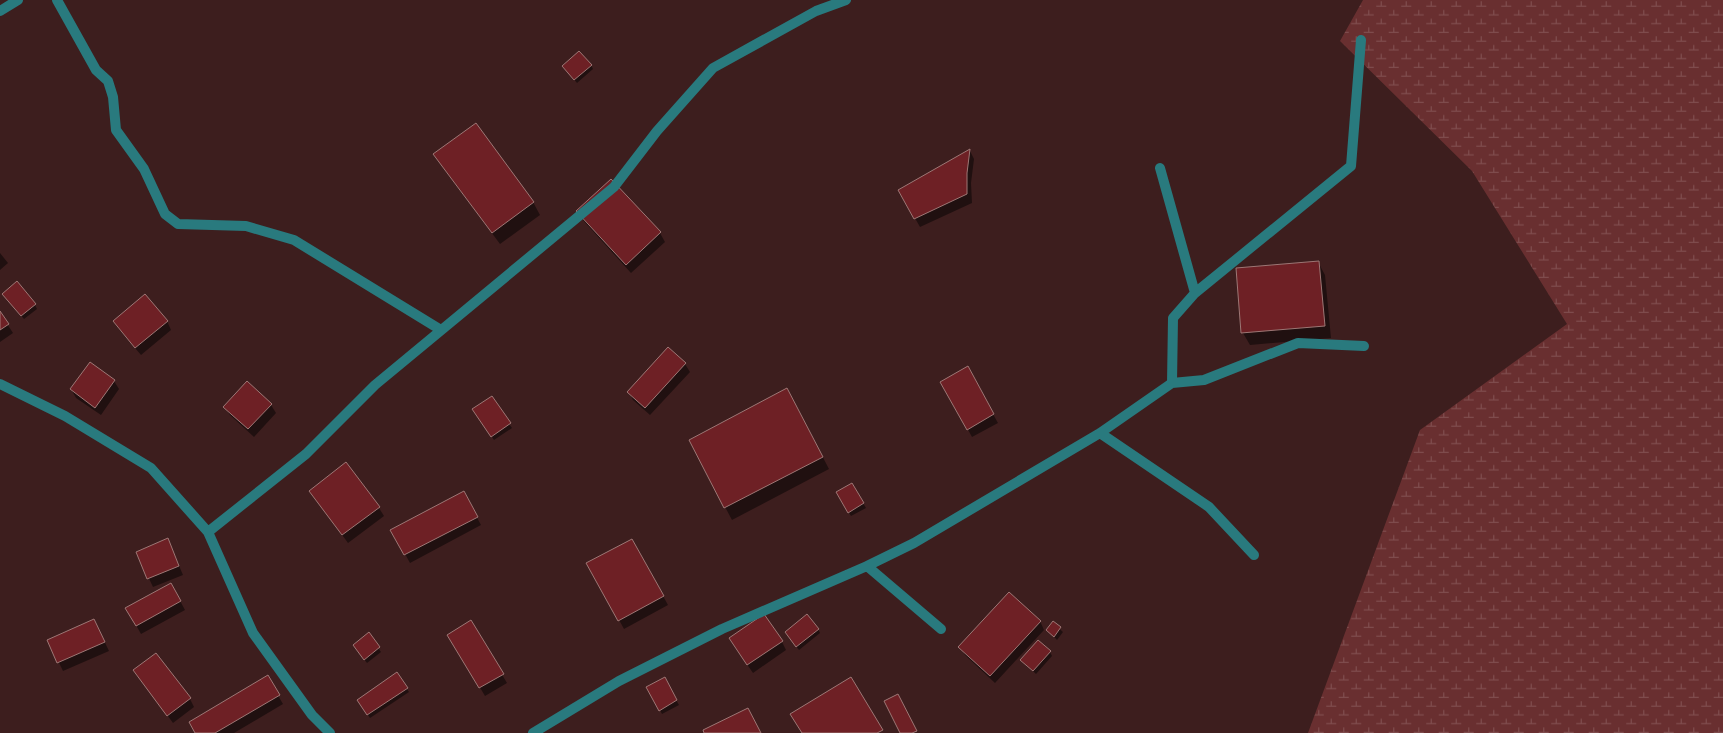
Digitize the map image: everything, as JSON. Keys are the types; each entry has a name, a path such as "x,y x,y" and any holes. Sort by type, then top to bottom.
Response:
{"street":[{"path":"0,11 18,0"},
{"path":"57,0 96,70 108,81 113,97 116,130 144,169 165,214 178,224 246,226 294,240 441,330"},
{"path":"208,532 306,454 375,385 614,187 657,131 712,68 816,11 846,0"},
{"path":"1172,383 1172,318 1195,293 1351,166 1361,40"},
{"path":"1160,168 1195,293"},
{"path":"534,733 619,681 722,629 867,566 914,543 1100,433 1172,383 1204,380 1298,344 1364,346"},
{"path":"0,384 65,416 151,468 208,532 253,633 312,715 330,733"},
{"path":"1100,433 1209,507 1254,555"},
{"path":"867,566 941,629"}],"green space":[{"path":"1363,0 1723,0 1723,733 1308,733 1420,430 1567,324 1472,171 1340,41"}],"building":[{"path":"579,51 592,65 574,80 562,66"},
{"path":"476,123 534,202 492,233 433,154"},
{"path":"970,149 967,194 914,219 898,190"},
{"path":"611,179 661,232 626,265 576,211"},
{"path":"1319,261 1325,326 1241,333 1236,268"},
{"path":"17,281 36,304 21,316 2,294"},
{"path":"145,294 168,321 135,348 113,321"},
{"path":"0,311 9,324 0,330"},
{"path":"668,347 686,363 645,408 627,392"},
{"path":"90,362 115,380 95,408 70,389"},
{"path":"968,366 994,414 967,430 940,382"},
{"path":"247,381 272,404 248,429 223,407"},
{"path":"787,388 823,457 724,508 689,440"},
{"path":"492,396 511,423 491,437 472,409"},
{"path":"346,462 380,507 342,535 309,491"},
{"path":"852,483 864,503 848,513 836,492"},
{"path":"464,491 478,517 404,555 390,530"},
{"path":"168,538 179,566 147,579 136,552"},
{"path":"632,539 664,596 618,621 586,563"},
{"path":"171,583 181,601 136,626 125,608"},
{"path":"1009,592 1041,621 990,676 958,647"},
{"path":"764,614 783,641 747,665 729,638"},
{"path":"807,614 819,629 796,647 785,632"},
{"path":"94,619 105,642 57,663 47,640"},
{"path":"471,620 504,674 479,688 447,635"},
{"path":"1053,621 1061,627 1054,637 1046,630"},
{"path":"369,632 380,647 364,660 353,645"},
{"path":"1038,640 1051,651 1033,671 1020,660"},
{"path":"156,653 191,698 167,716 133,670"},
{"path":"397,672 408,688 367,715 357,700"},
{"path":"268,675 280,695 215,733 195,733 189,722"},
{"path":"665,677 677,700 659,711 646,687"},
{"path":"851,677 883,730 877,733 802,733 790,714"},
{"path":"898,694 917,731 900,733 884,701"},
{"path":"748,708 761,733 704,733 703,730"}]}
